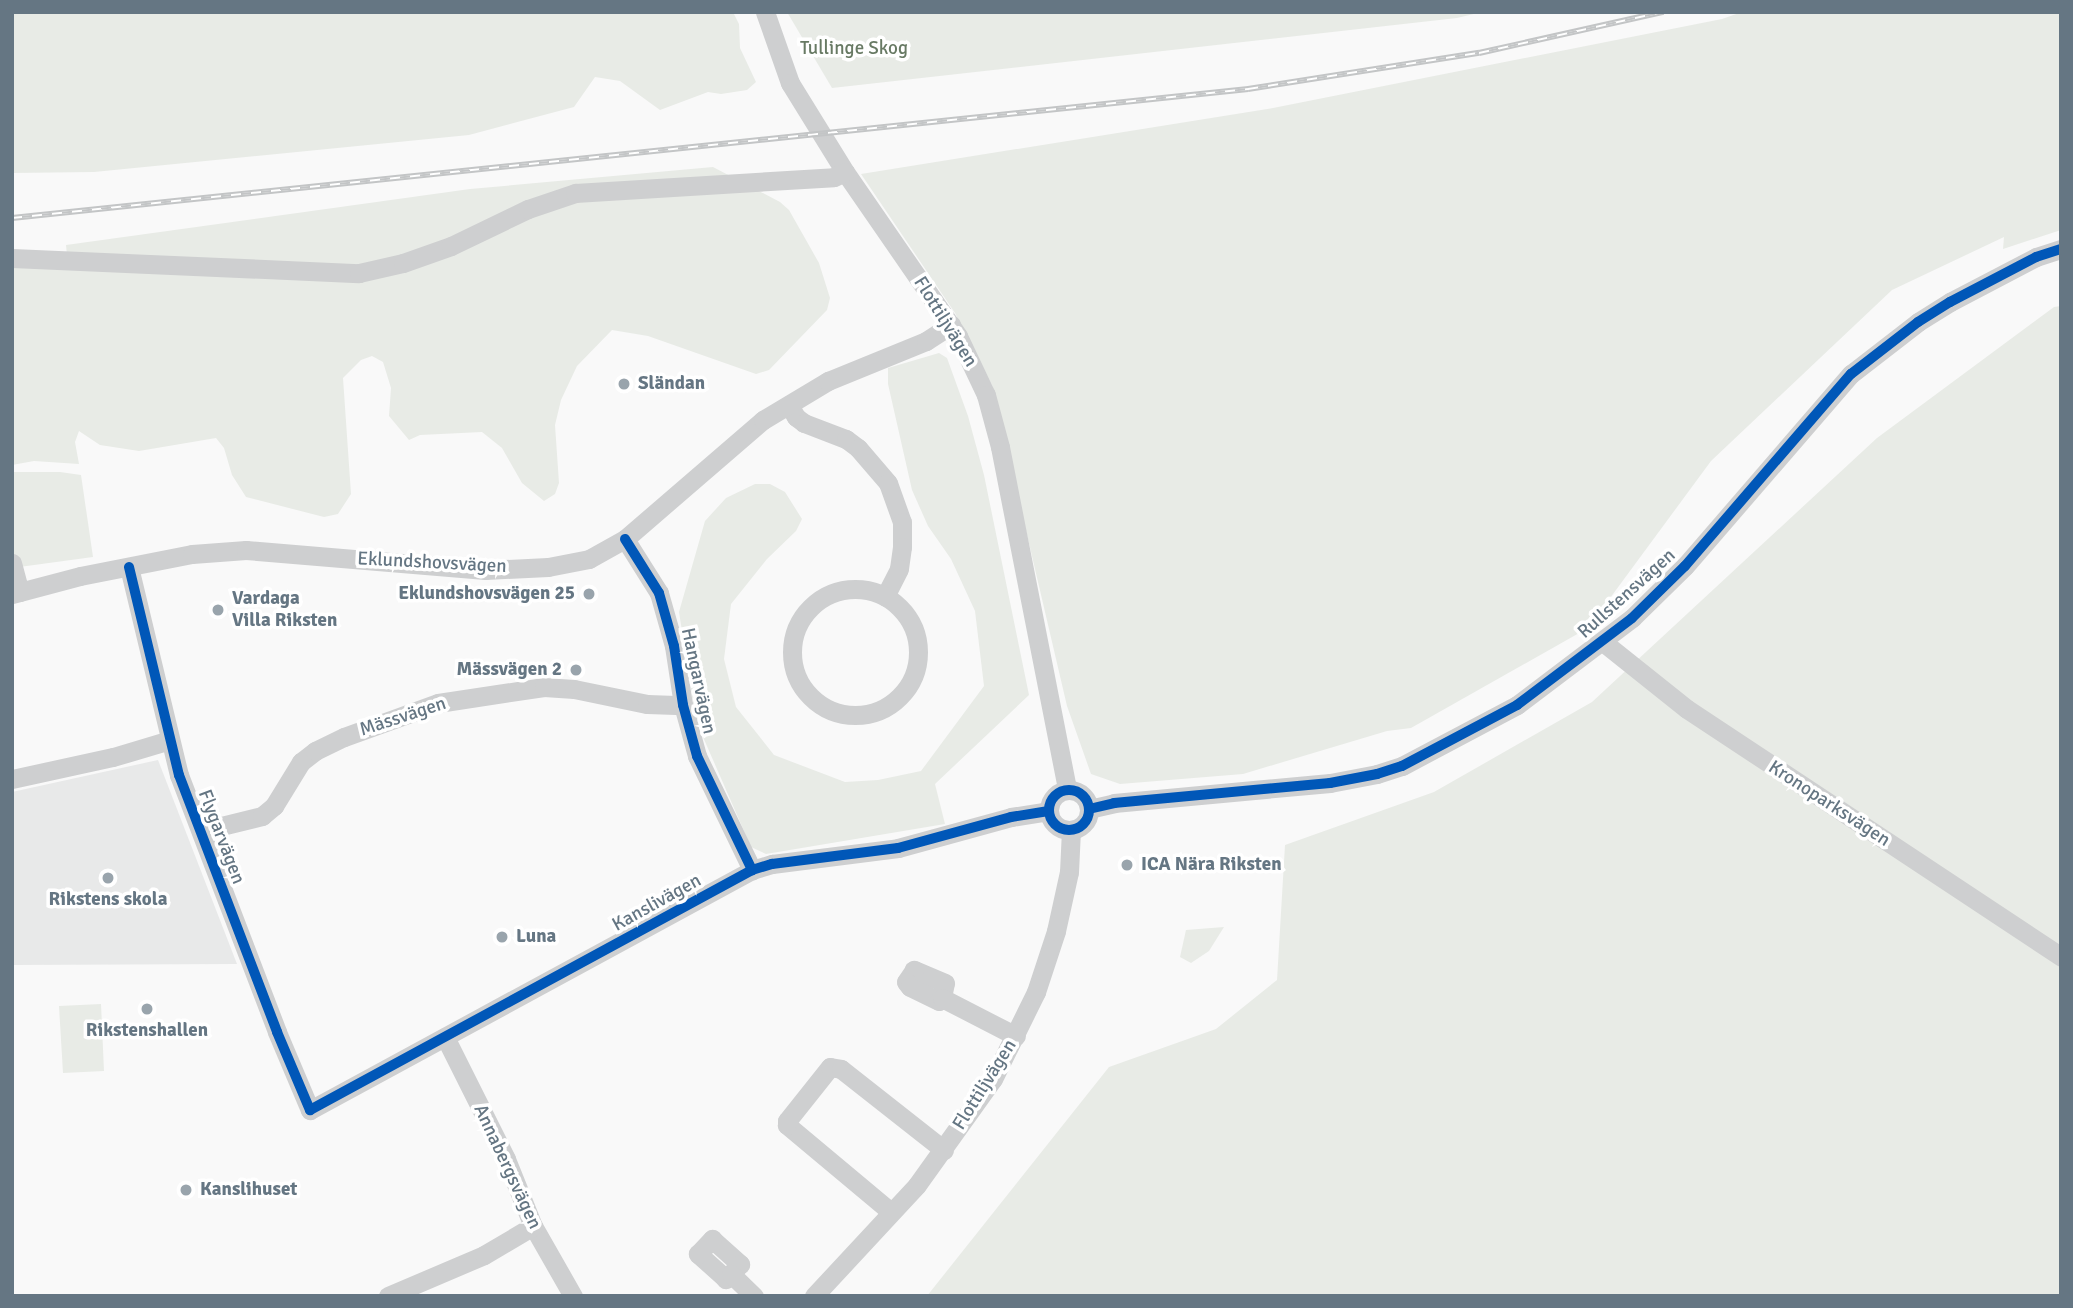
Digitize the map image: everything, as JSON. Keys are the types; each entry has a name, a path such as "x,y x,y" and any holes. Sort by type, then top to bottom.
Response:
{"street":[{"name":"Flottiljvägen","path":"765,12 790,82 845,172 951,325 974,366 986,395 1000,447 1067,790"},
{"path":"12,258 359,273 403,263 451,246 528,209 575,193 828,177 845,172"},
{"name":"Rullstensvägen","path":"1089,809 1115,803 1330,783 1377,774 1402,766 1517,705 1603,642 1685,566 1851,374 1919,321 1950,302 2036,257 2061,249"},
{"name":"Eklundshovsvägen","path":"16,593 192,554 246,550 485,570 548,567 589,559 625,540 763,420 828,382 926,341 951,325"},
{"path":"789,405 796,417 804,423 846,439 858,448 888,483 902,522 902,547 899,569 885,597"},
{"name":"Hangarvägen","path":"625,540 665,607 683,705 697,756 752,870"},
{"path":"12,563 16,593"},
{"name":"Flygarvägen","path":"129,567 179,775 310,1110"},
{"path":"846,589 864,589 885,597 901,607 915,630 919,645 912,681 900,696 869,714 850,715 823,705 803,687 791,659 793,641 803,617 824,595 846,589"},
{"name":"Kronoparksvägen","path":"1603,642 1686,709 2061,957"},
{"name":"Mässvägen","path":"201,831 262,816 274,806 301,762 315,751 344,737 438,704 544,687 574,689 647,704 683,705"},
{"path":"12,779 113,757 170,740"},
{"path":"1067,790 1080,794 1089,809 1083,824 1071,830 1057,825 1049,811 1052,798 1067,790"},
{"name":"Kanslivägen","path":"310,1110 752,870 772,864 898,848 1011,817 1049,811"},
{"name":"Flottiljvägen","path":"814,1296 944,1150 993,1079 1036,992 1056,931 1069,872 1071,830"},
{"path":"942,998 1016,1036"},
{"name":"Annabergsvägen","path":"445,1037 506,1159 533,1226 573,1296"},
{"path":"891,1212 787,1125 787,1121 830,1067 841,1069 944,1150"},
{"path":"388,1296 427,1288 533,1226"},
{"path":"731,1274 754,1296"}],"shaded area":[{"name":"Rikstens skola","path":"158,760 237,964 12,965 12,792"}],"green space":[{"path":"12,12 733,12 739,24 740,48 756,82 747,90 721,94 708,92 660,110 620,81 595,77 574,107 469,135 94,172 12,173"},
{"name":"Tullinge Skog","path":"787,12 1482,12 1457,18 832,88"},
{"path":"1742,12 2061,12 2061,230 2003,249 2004,237 1892,290 1711,461 1588,628 1411,728 1387,731 1243,774 1120,784 1091,774 1067,706 992,385 955,313 861,174 1273,108 1722,19"},
{"path":"713,167 780,202 789,210 819,263 830,298 827,310 769,370 756,374 648,336 612,330 577,366 561,400 555,425 559,483 555,494 544,501 522,483 502,448 482,432 420,435 409,440 389,416 391,388 383,362 372,356 361,360 343,378 351,494 338,514 324,517 246,497 232,475 224,448 216,438 139,451 100,445 79,431 75,442 79,464 34,461 12,465 12,267 68,266 66,245 470,189"},
{"path":"2061,306 2061,1296 927,1296 1109,1067 1216,1029 1277,980 1285,845 1434,792 1592,702 1877,438 2054,307"},
{"path":"939,353 947,358 968,416 984,475 1029,695 935,784 945,824 766,854 751,847 696,721 679,612 705,521 726,498 755,484 770,484 785,492 802,519 796,531 767,559 731,604 724,659 736,707 774,755 845,782 878,780 921,771 984,686 975,611 951,559 928,526 912,490 888,384 888,368"},
{"path":"12,472 81,475 93,557 12,568"},
{"path":"1224,927 1209,951 1191,963 1180,957 1186,930"},
{"path":"101,1004 104,1071 63,1073 59,1006"}],"railway":[{"path":"12,218 1248,89 1479,53 1663,12"}],"cycle path":[{"path":"1089,809 1114,803 1330,783 1377,774 1402,766 1517,705 1632,618 1685,566 1851,374 1918,322 1950,302 2036,257 2061,249"},
{"path":"625,539 659,593 674,646 683,705 697,756 752,870"},
{"path":"129,567 179,775 277,1032 310,1110 752,870 772,864 898,848 1011,817 1049,811"},
{"path":"1069,790 1083,796 1089,810 1083,824 1069,830 1055,824 1049,810 1055,796 1069,790"}],"place":[{"name":"Sländan","path":"624,384"},
{"name":"Eklundshovsvägen 25","path":"589,594"},
{"name":"Vardaga Villa Riksten","path":"218,610"},
{"name":"Mässvägen 2","path":"576,670"},
{"name":"ICA Nära Riksten","path":"1127,865"},
{"name":"Rikstens skola","path":"108,878"},
{"name":"Luna","path":"502,937"},
{"name":"Rikstenshallen","path":"147,1009"},
{"name":"Kanslihuset","path":"186,1190"}]}
